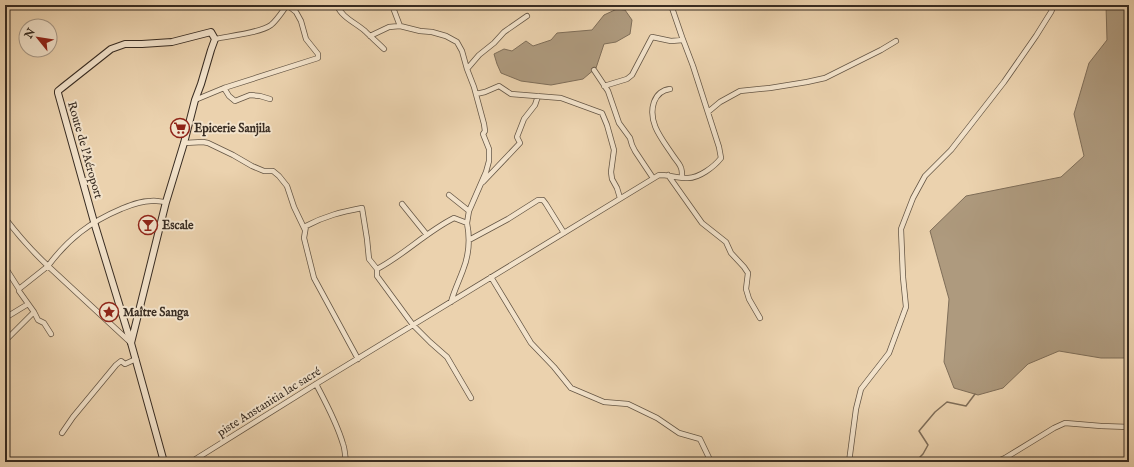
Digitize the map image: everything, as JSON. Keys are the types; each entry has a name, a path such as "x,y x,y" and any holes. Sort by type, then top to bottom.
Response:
{"main road":[{"name":"Route de l'Aéroport","path":"164,462 136,359 94,222 58,91 111,49 125,44 172,42 211,32 215,39"},
{"path":"131,343 166,202 195,100 215,39"}],"street":[{"path":"195,100 224,88 318,58 318,54 306,39 301,21 296,12 287,5 277,19 269,26 255,32 215,39"},
{"path":"337,5 338,10 345,17 354,22 384,49"},
{"path":"392,5 400,26"},
{"path":"670,89 659,93 653,104 654,127 681,168 682,177 688,178 695,176 716,164 720,158 708,112 671,5"},
{"path":"849,462 856,409 861,389 889,353 906,307 902,277 900,229 913,198 925,176 951,150 1004,82 1036,36 1054,5"},
{"path":"467,69 479,55 494,43 504,32 527,16"},
{"path":"370,36 389,27 400,26 446,36 457,42 462,51 474,87 484,124 484,134 489,149 489,161 481,185 469,211 467,255 464,269 454,290 451,302"},
{"path":"604,86 632,76 652,37 671,41 683,40"},
{"path":"708,112 720,102 740,91 770,88 825,78 896,41"},
{"path":"594,70 608,91 619,123 630,138 635,151 653,178"},
{"path":"476,94 499,86 511,94 561,98 602,113 614,150 612,179 618,188 620,198"},
{"path":"224,88 229,96 235,101 250,95 270,99"},
{"path":"481,185 520,142 517,138 519,130 524,119 535,105 538,96"},
{"path":"184,143 208,143 252,166 264,171 273,171 287,186 294,207 305,230"},
{"name":"piste Anstanitia lac sacré","path":"190,462 653,178 659,175 682,177"},
{"path":"668,175 699,220 726,242 731,253 748,273 746,289 748,299 760,318"},
{"path":"449,195 469,211"},
{"path":"18,289 48,266 73,237 94,222 143,201 152,200 166,202"},
{"path":"468,240 508,219 538,200 543,200 564,233"},
{"path":"402,204 427,235"},
{"path":"358,359 314,278 304,238 306,226 318,219 340,212 362,208 368,259 377,269 377,276 413,325 447,357 471,398"},
{"path":"5,218 34,253 131,343"},
{"path":"377,269 446,222 454,218 468,223"},
{"path":"5,267 38,320 44,323 51,334"},
{"path":"491,277 531,343 554,367 571,388 604,402 628,404 657,418 678,432 700,439 711,462"},
{"path":"5,318 28,304"},
{"path":"5,341 34,312"},
{"path":"62,433 72,417 116,365 120,361 125,364 136,359"},
{"path":"316,384 331,412 343,445 346,462"},
{"path":"996,462 1065,423 1129,427"}],"shaded area":[{"path":"1106,5 1129,5 1129,358 1101,358 1059,351 1028,364 1003,388 978,395 954,388 944,362 949,299 930,231 966,196 1061,177 1084,156 1074,114 1089,63 1107,40"},
{"path":"617,9 625,10 632,20 630,34 616,42 604,44 596,68 583,79 551,85 521,81 501,73 494,54 504,49 512,51 526,41 533,46 551,40 557,33 592,30 604,15"}],"waterway":[{"path":"915,462 923,454 928,445 919,431 935,412 947,402 966,406 975,394"}],"place":[{"name":"Epicerie Sanjila","path":"180,128"},
{"name":"Escale","path":"148,225"},
{"name":"Maître Sanga","path":"109,312"}]}
